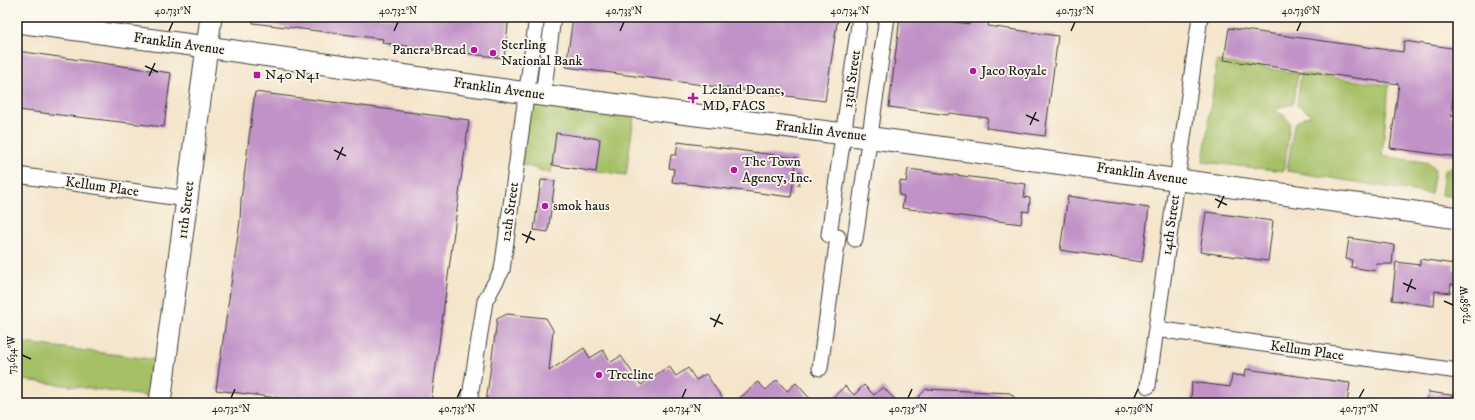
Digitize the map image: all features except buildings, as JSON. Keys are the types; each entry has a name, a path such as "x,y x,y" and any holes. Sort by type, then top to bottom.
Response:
{"main road":[{"name":"11th Street","path":"160,403 211,17"},
{"name":"Franklin Avenue","path":"17,22 207,47 534,94 844,134 1458,218"}],"street":[{"name":"12th Street","path":"534,94 537,17"},
{"name":"12th Street","path":"469,403 485,301 502,270 534,94 553,17"},
{"name":"13th Street","path":"820,368 844,134 860,17"},
{"path":"855,239 887,17"},
{"name":"14th Street","path":"1148,386 1200,17"},
{"name":"Kellum Place","path":"17,175 187,199"},
{"name":"Kellum Place","path":"1156,329 1458,371"}],"green space":[{"path":"1217,61 1298,73 1293,104 1277,108 1276,111 1285,116 1290,123 1284,171 1203,162"},
{"path":"1301,73 1389,85 1382,156 1430,163 1435,170 1431,194 1287,171 1294,124 1304,117 1310,116 1310,113 1297,105"},
{"path":"526,93 635,108 626,175 596,171 600,139 556,134 551,174 516,162"},
{"path":"1452,166 1458,167 1458,197 1441,195 1444,171"},
{"path":"17,342 166,361 161,398 17,379"}],"place":[{"name":"Panera Bread","path":"474,50"},
{"name":"Sterling National Bank","path":"493,53"},
{"name":"Jaco Royale","path":"973,71"},
{"name":"N40 N41","path":"257,75"},
{"name":"Leland Deane, MD, FACS","path":"693,98"},
{"name":"The Town Agency, Inc.","path":"734,170"},
{"name":"smok haus","path":"545,206"},
{"name":"Treeline","path":"599,375"}]}
